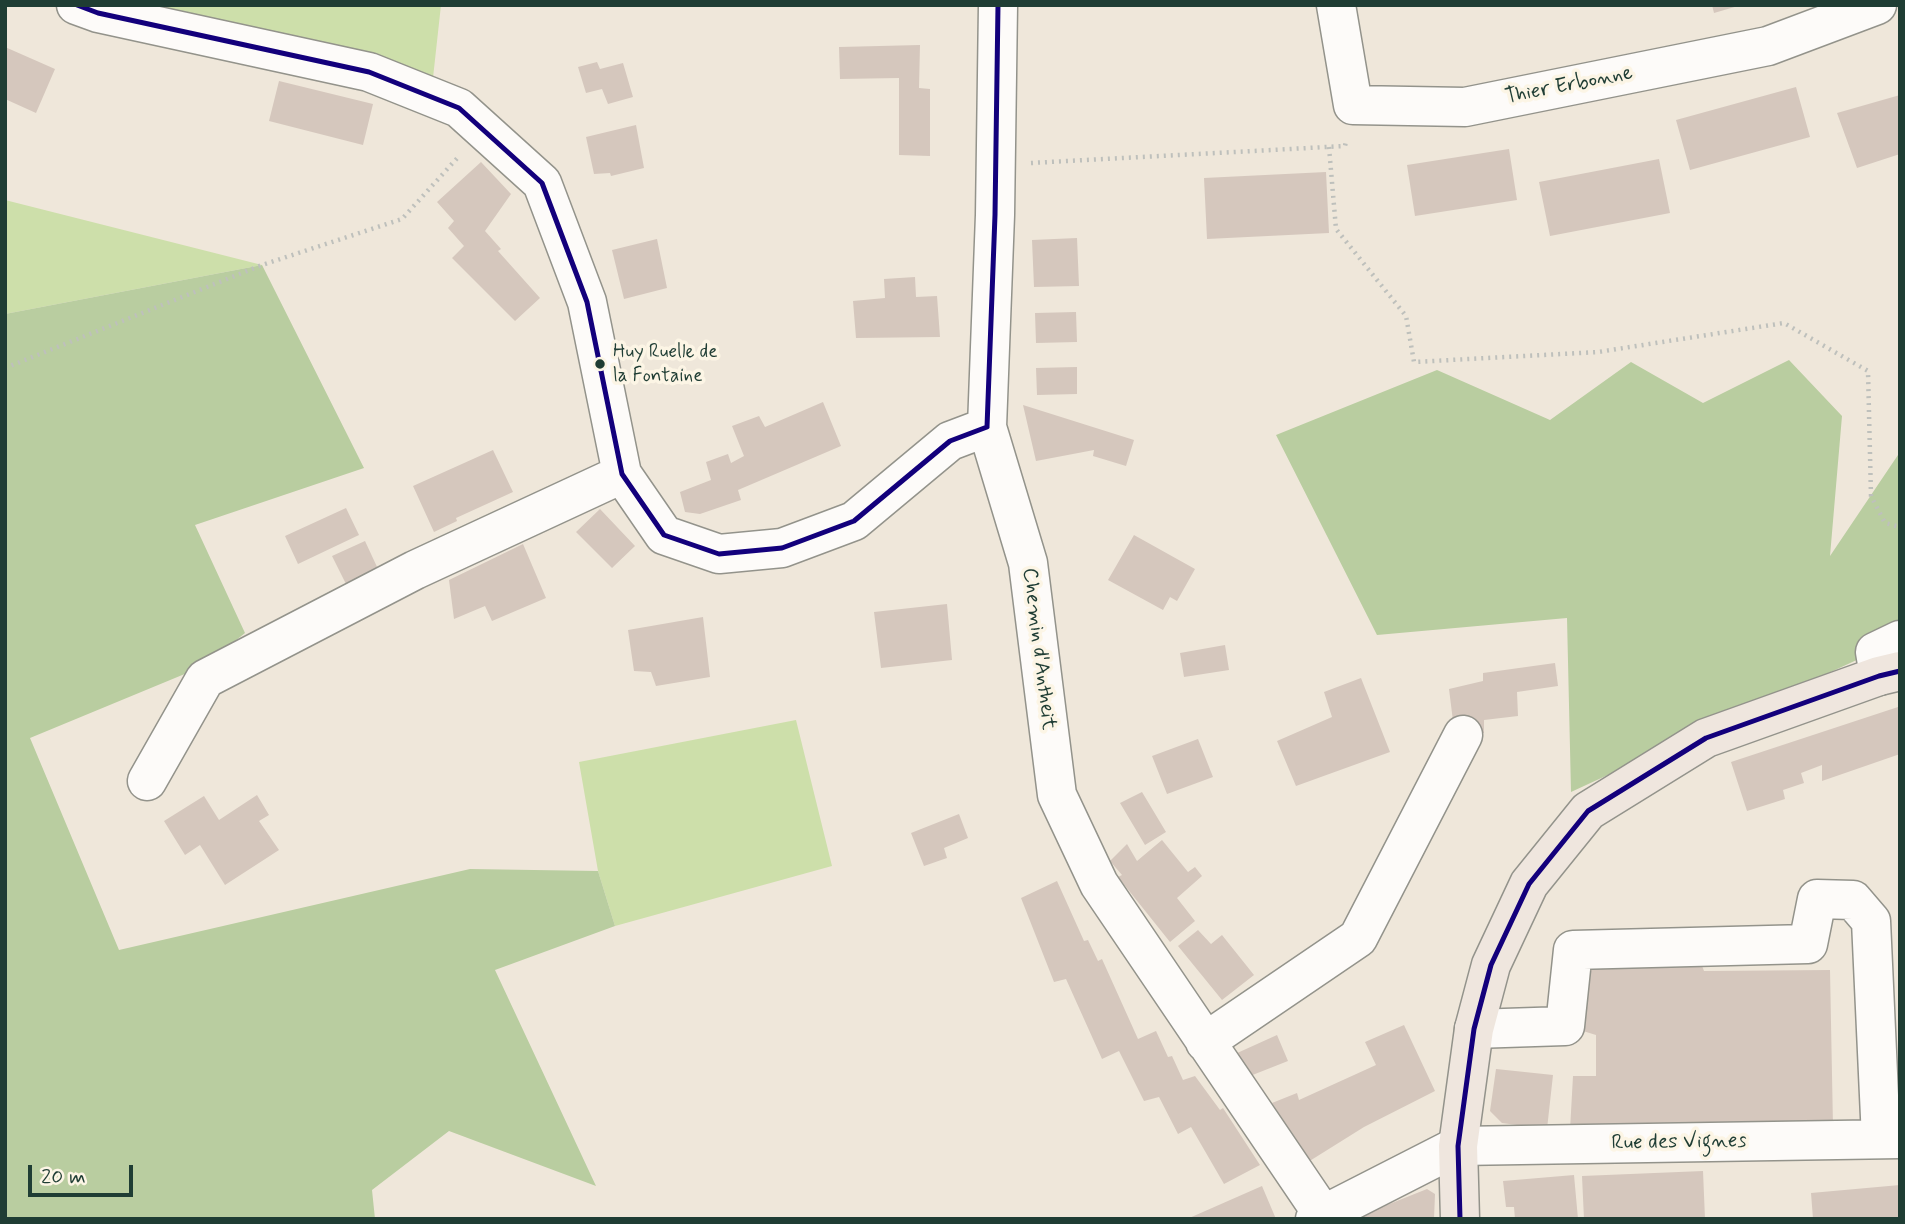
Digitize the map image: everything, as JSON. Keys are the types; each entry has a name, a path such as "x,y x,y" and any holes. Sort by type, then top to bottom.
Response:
{"main road":[{"path":"1460,1219 1458,1146 1474,1029 1491,965 1529,884 1588,811 1706,738 1889,674"}],"street":[{"path":"76,5 98,13 369,72 458,108 542,183 587,302 622,474 664,534 719,554 782,548 854,521 950,441 986,427"},
{"name":"Chemin d'Antheit","path":"998,5 995,215 986,427 1028,563 1057,795 1099,884 1321,1217"},
{"path":"1336,5 1353,105"},
{"name":"Thier Erbonne","path":"1353,105 1465,107 1769,46 1877,5"},
{"path":"147,781 205,679 415,570 622,474"},
{"path":"1889,674 1875,652 1900,640"},
{"path":"1205,1042 1358,938 1463,736"},
{"path":"1474,1029 1565,1026 1573,950 1808,944 1817,899 1853,900 1871,921 1890,1139"},
{"name":"Rue des Vignes","path":"1458,1146 1890,1139"},
{"path":"1321,1217 1458,1146"}],"path":[{"path":"1046,162 1345,146 1353,105"},
{"path":"5,368 262,265 402,219 483,130"},
{"path":"1329,147 1336,229 1406,316 1415,362 1598,352 1784,323 1868,371 1871,496 1885,523 1900,527"}],"green space":[{"path":"124,5 441,5 431,96"},
{"path":"5,200 262,265 5,314"},
{"path":"262,265 364,468 195,525 245,633 204,666 30,738 119,950 470,869 598,871 615,926 495,970 596,1186 449,1131 372,1190 375,1219 5,1219 5,314"},
{"path":"1789,360 1842,416 1830,556 1900,452 1900,640 1571,792 1567,618 1377,635 1276,435 1437,370 1550,420 1631,362 1703,403"},
{"path":"796,720 832,866 615,926 598,871 579,762"}],"building":[{"path":"1712,5 1738,5 1738,6 1714,13"},
{"path":"920,45 919,88 930,89 930,156 899,155 899,78 840,79 839,47"},
{"path":"5,47 55,69 36,113 5,99"},
{"path":"597,62 600,69 623,63 633,97 608,104 602,89 586,93 578,67"},
{"path":"279,81 373,104 363,145 269,121"},
{"path":"1796,87 1810,137 1690,170 1676,120"},
{"path":"1900,95 1900,154 1857,168 1837,113"},
{"path":"636,125 644,168 611,176 610,173 594,174 586,137"},
{"path":"1509,149 1517,200 1415,216 1407,165"},
{"path":"1659,159 1670,213 1550,236 1539,182"},
{"path":"481,162 511,194 485,231 501,249 498,251 540,298 515,321 452,258 464,246 448,228 454,221 437,202"},
{"path":"1326,172 1329,233 1207,239 1204,178"},
{"path":"1077,238 1079,286 1034,287 1032,240"},
{"path":"657,239 667,288 624,299 612,250"},
{"path":"915,277 916,297 937,296 940,337 856,338 853,301 885,298 884,279"},
{"path":"1076,312 1077,342 1036,343 1035,313"},
{"path":"1077,367 1077,394 1037,395 1036,368"},
{"path":"823,402 841,446 738,490 741,500 700,514 685,512 680,492 711,480 706,462 728,454 731,463 744,456 732,426 759,416 765,427"},
{"path":"1023,405 1134,440 1126,466 1093,456 1094,450 1036,461"},
{"path":"493,450 513,492 456,518 457,521 434,532 413,486"},
{"path":"346,508 359,535 298,564 285,536"},
{"path":"600,509 635,546 612,568 576,532"},
{"path":"1134,535 1195,569 1177,601 1170,597 1163,610 1108,580"},
{"path":"365,541 378,569 346,584 332,556"},
{"path":"523,544 546,598 492,621 485,606 454,619 449,580"},
{"path":"947,604 952,660 881,668 874,612"},
{"path":"703,617 710,677 656,686 651,672 634,671 628,630"},
{"path":"1225,645 1229,670 1184,677 1180,653"},
{"path":"1555,663 1558,686 1517,692 1518,716 1484,720 1484,733 1455,737 1449,689 1483,681 1483,673"},
{"path":"1361,678 1390,752 1296,786 1277,741 1332,717 1324,692"},
{"path":"1898,707 1900,754 1822,781 1822,765 1801,773 1804,783 1783,790 1785,799 1747,811 1731,762"},
{"path":"1198,739 1213,777 1167,794 1152,756"},
{"path":"1142,792 1166,832 1145,845 1120,803"},
{"path":"257,795 269,815 259,821 279,850 225,885 200,845 185,855 164,821 204,796 219,820"},
{"path":"959,814 968,838 944,848 947,858 924,866 911,833"},
{"path":"1162,840 1188,872 1195,867 1202,876 1177,898 1195,921 1170,942 1118,877 1122,875 1110,861 1127,844 1137,861"},
{"path":"1057,881 1084,941 1088,940 1098,961 1102,959 1138,1039 1156,1031 1183,1080 1195,1076 1220,1110 1223,1108 1260,1165 1224,1184 1191,1127 1178,1134 1159,1097 1144,1101 1119,1051 1102,1059 1066,979 1054,982 1021,898"},
{"path":"1198,930 1211,944 1222,935 1254,975 1222,1000 1178,946"},
{"path":"1701,963 1704,971 1830,970 1833,1127 1570,1130 1573,1076 1596,1076 1596,1035 1583,1031 1586,965"},
{"path":"1404,1025 1435,1091 1364,1127 1308,1162 1272,1103 1297,1093 1299,1100 1376,1065 1365,1042"},
{"path":"1277,1035 1288,1061 1250,1076 1235,1054"},
{"path":"1496,1069 1553,1075 1547,1129 1502,1123 1490,1111"},
{"path":"1703,1171 1705,1219 1584,1219 1582,1176"},
{"path":"1574,1175 1578,1219 1515,1219 1514,1207 1506,1207 1503,1181"},
{"path":"1900,1185 1900,1219 1813,1219 1811,1193"},
{"path":"1262,1186 1276,1219 1187,1219"},
{"path":"1427,1189 1435,1194 1434,1219 1361,1219 1362,1215"}],"transit line":[{"path":"77,5 98,13 369,72 459,108 542,183 587,302 622,474 664,535 719,554 782,548 854,521 950,441 987,427"},
{"path":"987,427 995,215 998,5"},
{"path":"1460,1219 1458,1146 1474,1029 1491,965 1529,884 1588,811 1706,738 1879,676 1900,671"}],"place":[{"name":"Huy Ruelle de la Fontaine","path":"600,364"}]}
